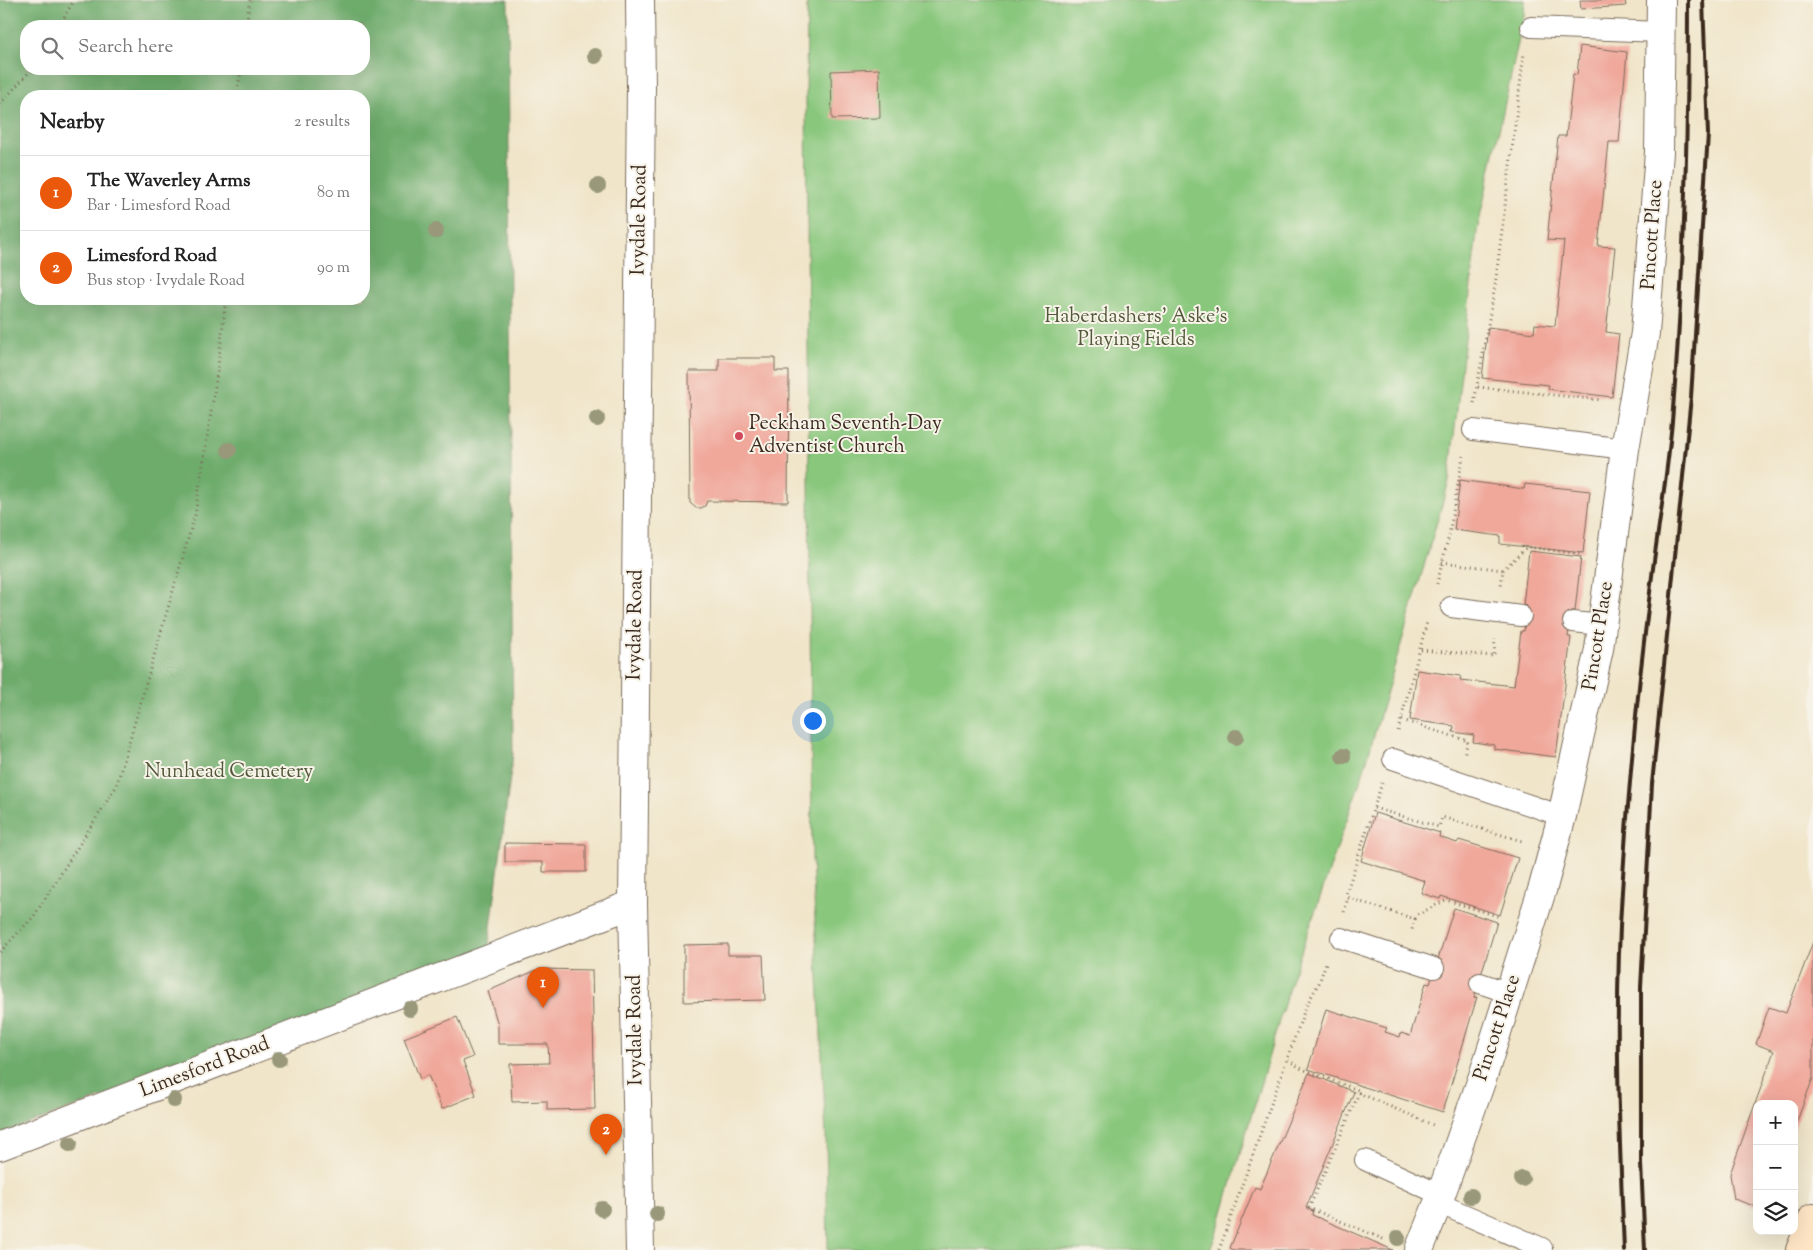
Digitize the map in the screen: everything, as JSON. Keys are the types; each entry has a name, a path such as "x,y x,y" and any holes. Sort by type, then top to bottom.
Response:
{"street":[{"name":"Ivydale Road","path":"640,0 641,88 633,904 640,1250"},
{"name":"Pincott Place","path":"1419,1250 1440,1199 1483,1076 1530,927 1562,816 1599,649 1625,450 1645,333 1659,152 1661,0"},
{"name":"Limesford Road","path":"0,1146 633,904"}],"lane":[{"path":"1531,27 1661,32"},
{"path":"1473,430 1625,450"},
{"path":"1451,607 1522,616"},
{"path":"1572,622 1602,625"},
{"path":"1389,767 1562,816"},
{"path":"1341,938 1434,968"},
{"path":"1480,983 1509,993"},
{"path":"1365,1160 1440,1199 1542,1248"}],"path":[{"path":"62,20 74,0"},
{"path":"247,20 250,0"},
{"path":"1474,404 1495,286 1524,52"},
{"path":"0,104 27,75"},
{"path":"238,90 240,75"},
{"path":"0,952 34,916 116,787 194,515 217,374 225,305"},
{"path":"1478,387 1633,404"},
{"path":"1436,585 1464,454"},
{"path":"1420,650 1494,656 1502,570 1526,547 1611,557"},
{"path":"1442,562 1502,570"},
{"path":"1397,735 1415,662 1430,613"},
{"path":"1402,720 1468,741 1464,755 1473,758"},
{"path":"1343,913 1348,898 1346,894 1389,767"},
{"path":"1374,808 1439,827 1442,817 1553,850"},
{"path":"1348,898 1415,919"},
{"path":"1403,959 1417,915 1446,900 1530,927"},
{"path":"1219,1250 1306,1006 1319,983 1329,955"},
{"path":"1288,1060 1302,1069 1358,1090 1359,1093"}],"green space":[{"name":"Nunhead Cemetery","path":"0,0 508,0 513,754 487,959 0,1134"},
{"name":"Haberdashers' Aske's Playing Fields","path":"807,0 1525,0 1524,16 1477,231 1449,481 1363,773 1290,984 1218,1229 1210,1250 828,1250 826,1136 812,858 806,95"}],"building":[{"path":"1580,0 1625,0 1626,6 1581,9"},
{"path":"1580,46 1627,52 1619,142 1609,142 1598,246 1615,247 1606,332 1619,334 1612,397 1548,389 1549,385 1482,378 1488,327 1534,333 1535,324 1555,326 1564,241 1547,240 1558,136 1566,136 1573,74 1577,75"},
{"path":"879,69 880,118 832,119 831,71"},
{"name":"Peckham Seventh-Day Adventist Church","path":"719,358 775,358 775,371 789,371 788,502 707,501 705,506 701,508 696,508 690,503 689,371 719,371"},
{"path":"1460,480 1524,489 1525,484 1590,491 1583,553 1500,544 1500,536 1454,530"},
{"path":"1529,551 1581,557 1575,611 1571,611 1568,637 1571,637 1556,757 1494,749 1494,745 1473,742 1474,735 1453,732 1454,726 1410,720 1417,670 1461,676 1460,680 1514,686 1521,631 1524,631 1527,606 1523,605"},
{"path":"1375,813 1440,833 1439,837 1457,843 1459,840 1518,858 1500,915 1441,896 1440,899 1421,893 1425,881 1361,861"},
{"path":"505,843 586,844 586,872 543,872 543,862 505,862"},
{"path":"1454,908 1497,922 1443,1112 1308,1069 1326,1009 1387,1028 1385,1032 1400,1037 1401,1033 1410,1036 1426,983 1430,984"},
{"path":"1813,942 1813,1078 1798,1118 1798,1100 1756,1100 1774,1051 1756,1044 1769,1007 1786,1013"},
{"path":"728,944 728,955 763,955 765,1000 684,1002 684,945"},
{"path":"539,969 592,970 595,1109 547,1110 547,1101 512,1102 510,1064 549,1063 548,1044 498,1044 498,1025 488,991"},
{"path":"457,1017 473,1057 463,1061 476,1095 442,1109 428,1075 420,1079 404,1038"},
{"path":"1309,1073 1354,1092 1306,1208 1313,1211 1312,1215 1393,1250 1234,1250 1230,1248 1255,1187 1260,1189"},
{"path":"1753,1110 1753,1206 1734,1199 1730,1174"}],"railway":[{"path":"1624,1250 1618,1070 1618,981 1624,853 1646,622 1669,453 1677,358 1685,205 1688,0"},
{"path":"1645,1250 1641,1163 1641,987 1652,784 1691,397 1708,134 1703,0"}],"place":[{"name":"Peckham Seventh-Day Adventist Church","path":"739,436"},
{"name":"The Waverley Arms","path":"543,1008"},
{"name":"Limesford Road","path":"606,1155"}]}
